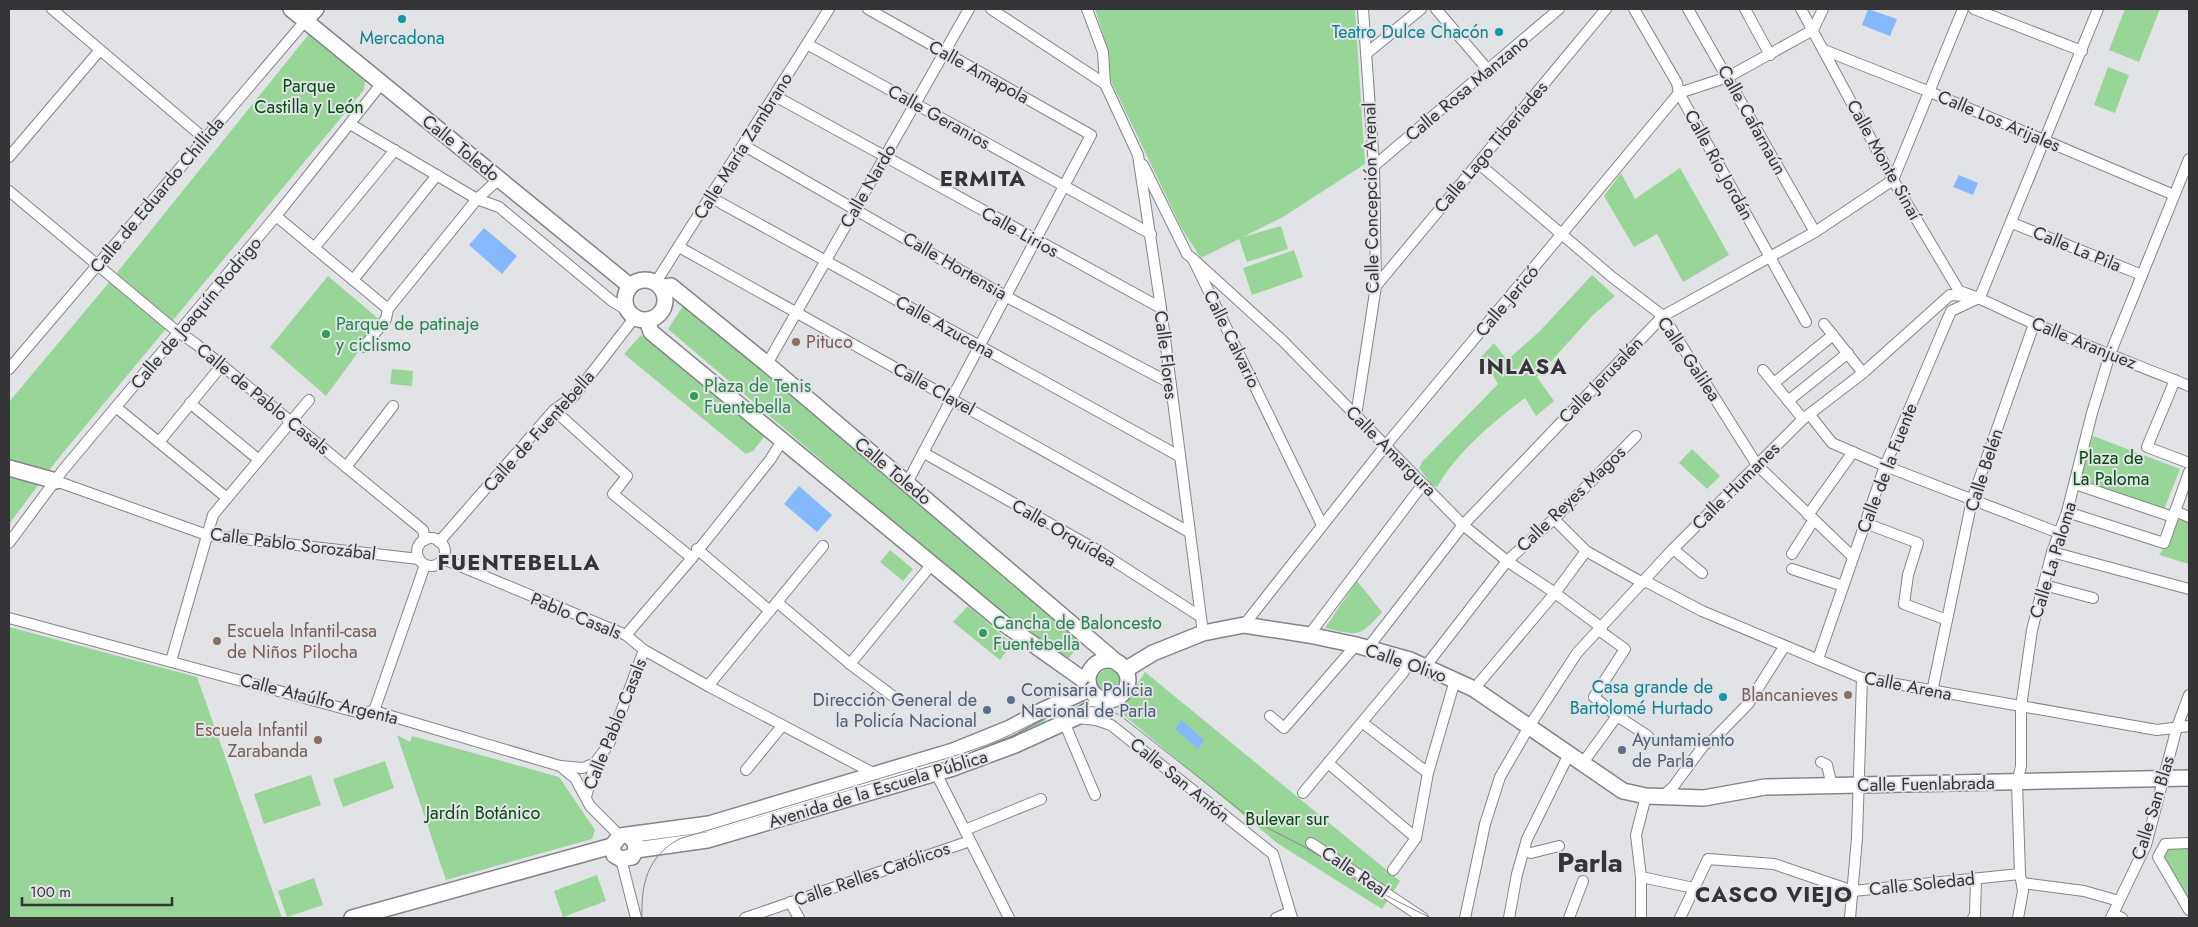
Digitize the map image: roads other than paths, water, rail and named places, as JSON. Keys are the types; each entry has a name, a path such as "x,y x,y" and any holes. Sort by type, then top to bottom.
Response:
{"street":[{"path":"52,9 205,139"},
{"name":"Calle Toledo","path":"291,9 311,14 382,83 630,286"},
{"name":"Calle María Zambrano","path":"659,285 679,247 828,9"},
{"name":"Calle Amapola","path":"868,9 1091,134 1064,187"},
{"name":"Calle Nardo","path":"766,364 969,9"},
{"path":"991,9 1105,84"},
{"path":"1087,9 1103,52 1105,84"},
{"name":"Calle Concepción Arenal","path":"1356,416 1376,286 1374,166 1363,9"},
{"path":"1367,53 1421,9"},
{"path":"1436,9 1488,70"},
{"name":"Calle Rosa Manzano","path":"1374,166 1559,9"},
{"name":"Calle Lago Tiberíades","path":"1376,286 1606,9"},
{"name":"Calle Río Jordán","path":"1634,9 1677,83 1678,93 1806,322"},
{"name":"Calle Cafarnaún","path":"1688,9 1815,232"},
{"path":"1745,9 1770,54"},
{"name":"Calle Monte Sinaí","path":"1801,9 1893,180 1959,291 1980,297"},
{"path":"1678,93 1728,77 1813,30 1823,9"},
{"path":"1893,180 1964,9"},
{"path":"1974,9 2082,51"},
{"path":"1980,297 2012,223 2098,9"},
{"name":"Calle de Eduardo Chillida","path":"9,369 311,14"},
{"name":"Calle Geranios","path":"807,44 1150,234"},
{"path":"9,157 100,50"},
{"name":"Calle Los Arijales","path":"1824,50 1930,92 2174,195"},
{"name":"Calle de Joaquín Rodrigo","path":"9,542 56,481 276,216 382,83"},
{"name":"Calle Flores","path":"1105,84 1138,155 1161,308 1203,633"},
{"name":"Calle Jericó","path":"1244,626 1386,445 1678,93"},
{"name":"Calle Lirios","path":"774,96 1035,241 1161,308"},
{"path":"350,124 477,199 499,207 612,301 636,316 655,318 662,312 666,304 665,295 659,285 643,279 630,286 626,294 625,302 636,316 651,332 1003,623 1089,686 1097,696 1110,700 1117,698 1125,690 1127,683 1123,668 1108,660 1098,663 1090,671 1089,686"},
{"name":"Calle Hortensia","path":"743,145 1006,296 1170,383"},
{"path":"314,248 395,150"},
{"name":"Calle Calvario","path":"1138,155 1187,254 1193,259 1322,525"},
{"name":"Calle La Paloma","path":"2018,918 2021,879 2018,783 2021,766 2020,707 2032,630 2052,552 2067,512 2092,413 2110,354 2189,159"},
{"name":"Calle Galilea","path":"1478,163 1612,277 1663,316 1757,465 1810,518 1853,557"},
{"path":"353,280 437,175"},
{"path":"364,347 386,319 388,309 477,199 500,179"},
{"name":"Calle Jerusalén","path":"1270,716 1284,728 1362,647 1463,524 1663,316 1815,232 1893,180"},
{"path":"907,483 1064,187"},
{"name":"Calle de Pablo Casals","path":"9,191 179,333 222,365 423,530 425,540"},
{"name":"Calle Azucena","path":"710,197 1180,456"},
{"path":"276,216 388,309"},
{"name":"Calle La Pila","path":"2012,223 2142,276"},
{"name":"Calle Clavel","path":"679,247 1189,532"},
{"name":"Calle Amargura","path":"1193,259 1283,341 1463,524 1507,561 1555,593 1625,649 1594,697 1617,716"},
{"name":"Calle Toledo","path":"659,285 671,286 766,364 1123,668"},
{"name":"Calle Humanes","path":"1466,918 1485,824 1500,777 1530,725 1577,653 1601,630 1673,549 1806,417 1863,372 1950,294 1980,297"},
{"name":"Calle Aranjuez","path":"1980,297 1997,308 2034,324 2189,386"},
{"name":"Calle de la Fuente","path":"1818,659 1885,466 1951,311 1980,297"},
{"name":"Calle de Fuentebella","path":"439,542 554,410 574,396 636,316"},
{"path":"1824,324 1863,372"},
{"name":"Calle Belén","path":"1932,692 1972,500 2034,324"},
{"path":"1774,383 1833,335"},
{"path":"1788,401 1848,353"},
{"path":"159,442 222,365"},
{"path":"1763,370 1788,401 1832,443 1885,466 2059,533"},
{"path":"2175,380 2147,447 2189,463"},
{"path":"171,661 213,515 309,400"},
{"path":"190,403 259,460"},
{"name":"Calle de Pablo Casals","path":"346,467 393,406"},
{"path":"117,408 227,498"},
{"path":"554,410 627,476 612,494 694,553 774,605 894,697"},
{"name":"Calle Reyes Magos","path":"1426,666 1507,561 1554,519 1636,436"},
{"path":"626,635 770,460 782,441"},
{"path":"1792,554 1810,518 1853,452"},
{"name":"Calle Orquídea","path":"924,453 1097,550 1201,617"},
{"path":"9,468 56,481"},
{"path":"2067,512 2164,543 2189,472"},
{"name":"Calle Pablo Sorozábal","path":"56,481 207,534 422,562"},
{"path":"1309,634 1423,484"},
{"path":"2075,484 2189,517"},
{"name":"Calle Arena","path":"1554,519 1586,551 1644,582 1702,611 1784,647 1862,678 1932,692 2157,730 2189,726"},
{"path":"1865,523 1918,543 1908,575 1904,604 1947,620"},
{"path":"374,710 422,562 417,548 425,540 432,539 439,542 444,550 443,559 435,566 422,562"},
{"path":"708,686 823,546"},
{"path":"1673,549 1702,572"},
{"path":"1474,689 1555,593 1586,551"},
{"path":"2052,552 2189,589"},
{"name":"Pablo Casals","path":"443,559 626,635 644,650 708,686 875,775"},
{"path":"850,664 932,564"},
{"path":"1792,569 1843,586"},
{"path":"2044,585 2093,598"},
{"name":"Calle Ataúlfo Argenta","path":"9,618 360,713 374,710 560,766 575,778 590,806 620,839"},
{"name":"Calle Olivo","path":"1123,668 1153,653 1203,633 1244,626 1309,634 1410,660 1426,666 1474,689 1530,725 1582,764 1624,791 1646,796 1664,795"},
{"path":"1664,795 1673,788 1704,744 1714,740 1748,704 1784,647"},
{"name":"Calle Pablo Casals","path":"586,797 595,763 609,744 644,650"},
{"path":"1303,793 1363,723 1403,673 1410,660"},
{"path":"1850,918 1853,891 1862,678"},
{"path":"1393,870 1416,838 1428,773 1455,680"},
{"name":"Avenida de la Escuela Pública","path":"352,918 620,839 709,824 966,747 1089,686"},
{"name":"Calle San Blas","path":"2115,917 2118,901 2146,844 2177,727 2189,695"},
{"name":"Avenida de la Escuela Pública","path":"636,850 707,840 936,773 1015,745 1110,700"},
{"path":"1582,764 1617,716 1648,736"},
{"name":"Calle San Antón","path":"1069,720 1091,719 1110,725 1273,854 1291,915"},
{"path":"1069,720 1095,795"},
{"path":"1363,723 1428,773"},
{"path":"746,770 782,726"},
{"path":"1509,918 1527,840 1569,754"},
{"path":"1821,762 1827,765 1832,786"},
{"path":"560,766 583,768 595,763"},
{"path":"1328,764 1416,838"},
{"path":"936,773 1010,918"},
{"name":"Calle Fuenlabrada","path":"1664,795 1704,798 1765,787 2189,778"},
{"path":"1641,918 1642,877 1636,835 1646,796"},
{"path":"965,830 1041,799"},
{"path":"620,839 635,842 636,850 632,857 621,859 614,855 620,839"},
{"name":"Calle Relles Católicos","path":"745,918 970,841"},
{"name":"Calle Real","path":"1311,843 1423,918"},
{"path":"2189,843 2165,844 2158,857 2189,910"},
{"path":"1524,851 1531,853 1559,846"},
{"path":"621,859 636,918"},
{"name":"Calle Soledad","path":"1694,888 1708,859 1774,864 1853,891 1976,879 2021,879 2084,891 2118,901"},
{"path":"1642,877 1694,888 1680,918"},
{"path":"1973,918 1975,915 1976,879"},
{"path":"1569,918 1583,881"},
{"path":"790,902 800,918"},
{"path":"1276,918 1291,915"}],"water":[{"path":"1868,9 1897,19 1890,36 1862,25"},
{"path":"1959,175 1978,183 1973,195 1953,187"},
{"path":"484,228 517,256 502,274 469,245"},
{"path":"799,486 832,515 817,532 784,504"},
{"path":"1181,720 1204,740 1198,749 1175,729"}],"tram line":[{"path":"642,918 643,894 648,873 660,854 679,839 961,754 1000,740 1052,715 1079,707 1107,709 1121,716 1254,821 1303,846 1383,894 1431,918"}],"place":[{"name":"Mercadona","path":"402,19"},
{"name":"Teatro Dulce Chacón","path":"1499,32"},
{"name":"Parque de patinaje y ciclismo","path":"326,334"},
{"name":"Pituco","path":"796,342"},
{"name":"Plaza de Tenis Fuentebella","path":"694,396"},
{"name":"Cancha de Baloncesto Fuentebella","path":"983,633"},
{"name":"Escuela Infantil-casa de Niños Pilocha","path":"217,641"},
{"name":"Blancanieves","path":"1848,695"},
{"name":"Casa grande de Bartolomé Hurtado","path":"1723,697"},
{"name":"Comisaría Policia Nacional de Parla","path":"1011,700"},
{"name":"Dirección General de la Policía Nacional","path":"987,710"},
{"name":"Escuela Infantil Zarabanda","path":"318,740"},
{"name":"Ayuntamiento de Parla","path":"1622,750"}],"district":[{"name":"ERMITA","path":"983,178"},
{"name":"INLASA","path":"1523,366"},
{"name":"FUENTEBELLA","path":"519,562"},
{"name":"Parla","path":"1590,862"},
{"name":"CASCO VIEJO","path":"1774,894"}],"park label":[{"name":"Parque Castilla y León","path":"309,96"},
{"name":"Plaza de La Paloma","path":"2111,468"},
{"name":"Jardín Botánico","path":"483,813"},
{"name":"Bulevar sur","path":"1287,819"}]}
